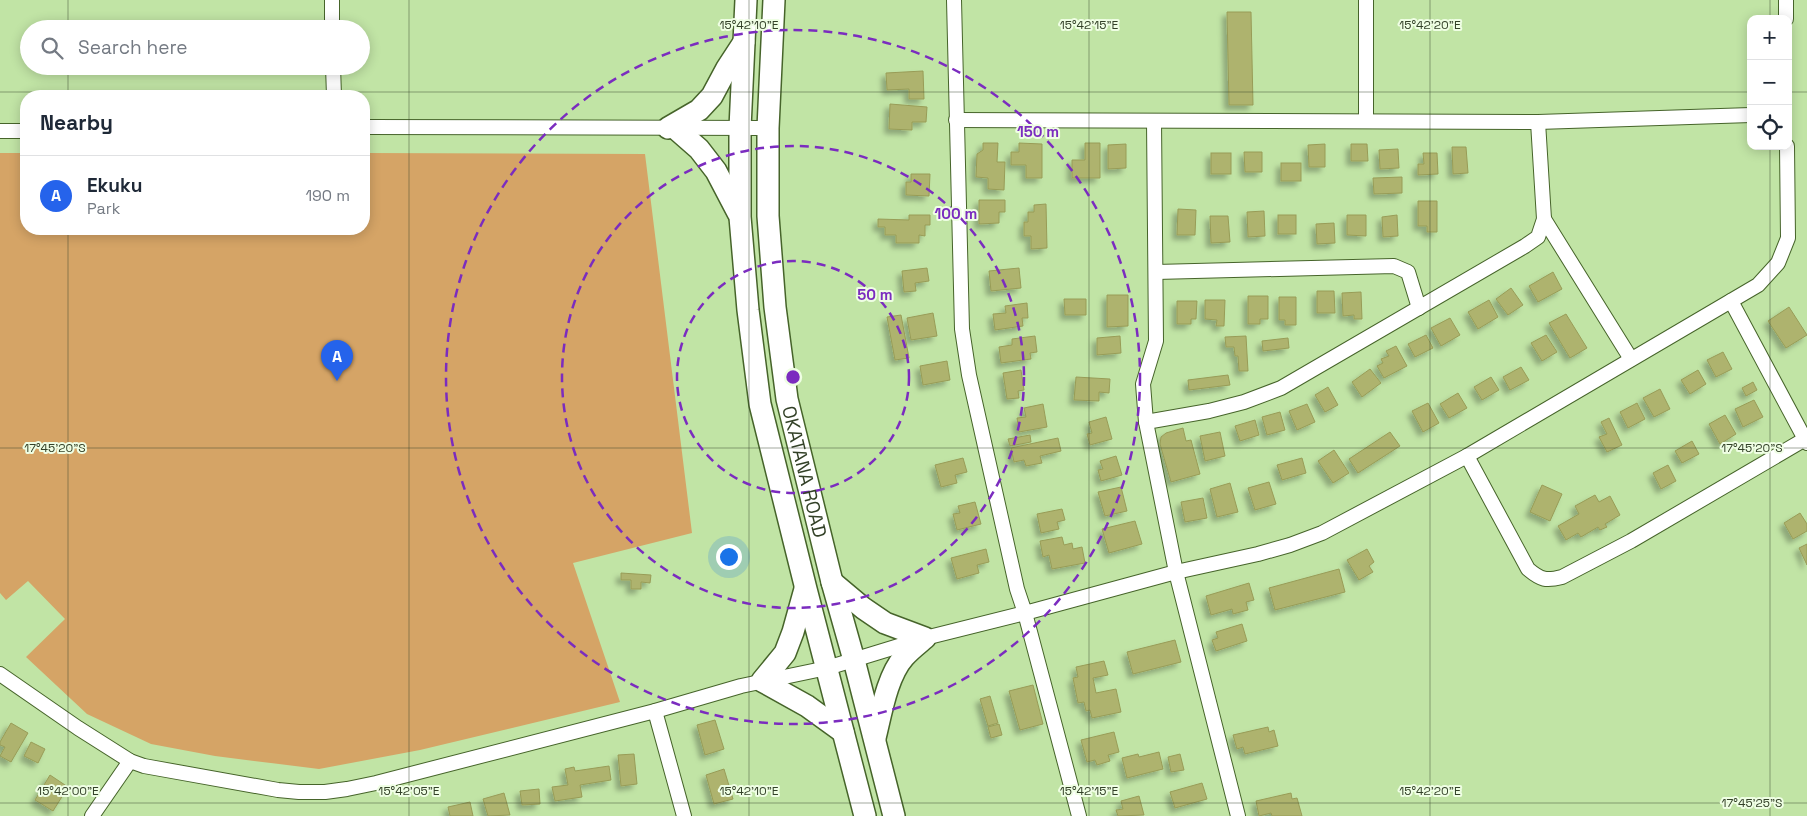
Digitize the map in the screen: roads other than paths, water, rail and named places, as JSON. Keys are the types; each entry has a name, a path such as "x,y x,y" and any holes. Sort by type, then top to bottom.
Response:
{"main road":[{"name":"OKATANA ROAD","path":"746,0 740,128 740,218 748,310 760,404 865,816"},
{"name":"OKATANA ROAD","path":"774,0 768,128 768,216 775,307 788,399 832,582 894,816"},
{"path":"740,218 716,171 699,149 672,128 699,110 712,96 744,42"},
{"path":"832,582 863,608 885,623 925,638 904,657 896,670 885,699 875,741"},
{"path":"806,588 793,632 784,653 762,681 807,706 843,732"}],"street":[{"path":"332,0 332,20"},
{"path":"954,0 962,329 970,383 1015,581 1079,816"},
{"path":"1366,0 1366,121"},
{"path":"1786,0 1786,15"},
{"path":"333,75 334,90"},
{"path":"956,120 1538,122 1747,115"},
{"path":"1154,121 1156,341 1143,384 1146,422 1176,572 1238,816"},
{"path":"1146,422 1208,411 1244,402 1281,388 1538,237 1544,220 1538,122"},
{"path":"370,127 768,128"},
{"path":"0,131 20,131"},
{"path":"0,674 130,762 278,790 325,792 376,783 655,711 762,681 827,668 925,638 1176,572 1290,545 1322,533 1466,456 1758,285 1778,263 1788,238 1787,150"},
{"path":"1544,220 1632,359"},
{"path":"1156,272 1394,266 1408,272 1418,308"},
{"path":"1466,456 1528,569 1538,578 1550,580 1562,577 1631,541 1806,440 1731,301"},
{"path":"655,711 684,816"},
{"path":"92,816 130,762"}],"place":[{"name":"Ekuku","path":"337,381"}]}
